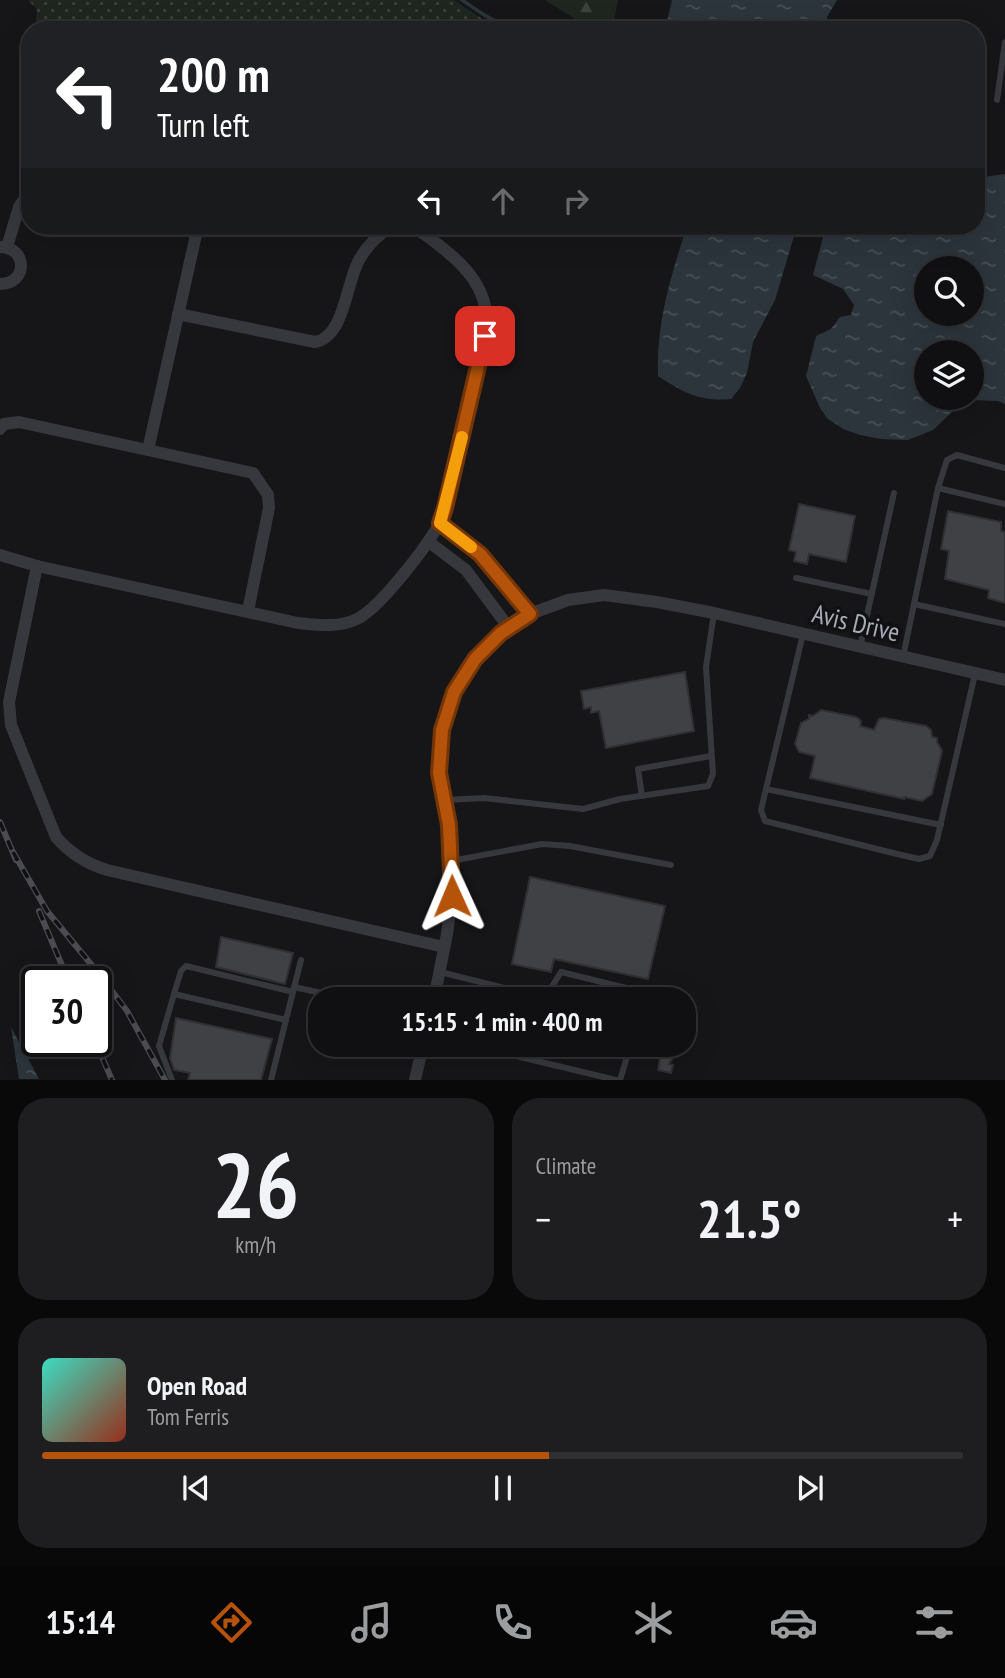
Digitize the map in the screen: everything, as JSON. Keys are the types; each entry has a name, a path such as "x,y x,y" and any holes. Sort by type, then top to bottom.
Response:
{"street":[{"path":"0,284 14,281 21,271 21,258 13,249 3,247 21,204"},
{"path":"148,450 196,235"},
{"path":"178,314 315,342 322,340 339,321 348,286 361,257 380,235"},
{"path":"0,555 37,566 298,623 324,625 357,619 373,608 429,542 440,523 485,336 487,309 475,279 461,263 426,235"},
{"path":"0,429 4,424 19,422 253,473 268,495 269,508 248,611"},
{"path":"440,523 480,554 530,614"},
{"path":"429,542 466,570 509,628"},
{"path":"37,566 9,702 10,724 57,837 64,846 77,857 107,870 444,947"},
{"name":"Avis Drive","path":"436,987 452,896 446,800 439,773 442,730 454,692 475,659 509,628 530,614 568,600 604,595 657,602 714,612 1005,680"},
{"path":"415,1080 420,1057"}],"lane":[{"path":"997,100 1005,42"},
{"path":"903,657 938,488 947,460 957,455 1005,468"},
{"path":"938,488 1005,504"},
{"path":"860,647 894,493"},
{"path":"796,578 872,594"},
{"path":"914,604 1005,624"},
{"path":"446,800 484,798 583,809 642,796 708,786 713,774 706,667 714,612"},
{"path":"803,634 761,810 765,821 919,859 930,856 941,825 975,674"},
{"path":"642,796 638,769 711,756"},
{"path":"766,789 941,825"},
{"path":"451,861 542,844 570,846 671,865"},
{"path":"271,1080 301,960"},
{"path":"172,1080 159,1046 181,971 186,966 308,992"},
{"path":"440,972 499,987"},
{"path":"552,987 561,972 622,987"},
{"path":"174,993 286,1020"},
{"path":"520,1057 618,1080 625,1057"}],"green space":[{"path":"28,0 454,0 486,21 36,21 37,10"},
{"path":"545,0 618,0 614,21 579,21"}],"water":[{"path":"672,0 837,0 827,21 667,21"},
{"path":"1005,174 1005,404 984,401 984,340 914,340 914,410 954,410 933,430 908,440 881,439 843,429 828,419 820,408 806,376 816,336 831,329 840,317 851,315 854,305 843,289 813,275 824,235 985,235 985,177"},
{"path":"684,235 794,235 775,300 753,342 747,373 731,399 710,399 692,395 658,376 659,337 670,281"},
{"path":"11,1027 21,1046 21,1057 27,1057 39,1079 19,1079"}],"building":[{"path":"799,504 855,516 846,562 809,554 807,564 794,561 796,552 789,550"},
{"path":"948,511 1001,522 1001,531 1005,532 1005,603 988,598 989,590 945,579 949,551 941,549"},
{"path":"685,672 694,731 606,748 599,711 591,713 591,707 584,709 581,691"},
{"path":"821,710 856,717 861,721 860,726 874,730 879,719 884,718 926,726 931,730 932,737 937,738 942,751 932,794 922,801 904,799 810,778 815,756 799,752 795,744 801,723 809,719 809,715 813,716"},
{"path":"530,877 665,906 648,979 554,959 551,972 512,964"},
{"path":"221,937 293,953 285,984 216,967"},
{"path":"176,1018 272,1039 261,1080 188,1080 190,1073 174,1070 170,1058"},
{"path":"660,1057 673,1057 669,1064 673,1065 671,1073 658,1070"}],"waterway":[{"path":"462,0 497,21"}],"railway":[{"path":"0,822 16,860"},
{"path":"13,852 47,911 127,1011 165,1080"},
{"path":"39,911 62,966"},
{"path":"102,1057 112,1080"}],"slow traffic":[{"path":"462,437 440,523 471,547"}],"route":[{"path":"452,896 449,825 439,773 442,730 454,692 475,659 501,633 530,614 480,554 440,523 485,336"}]}
